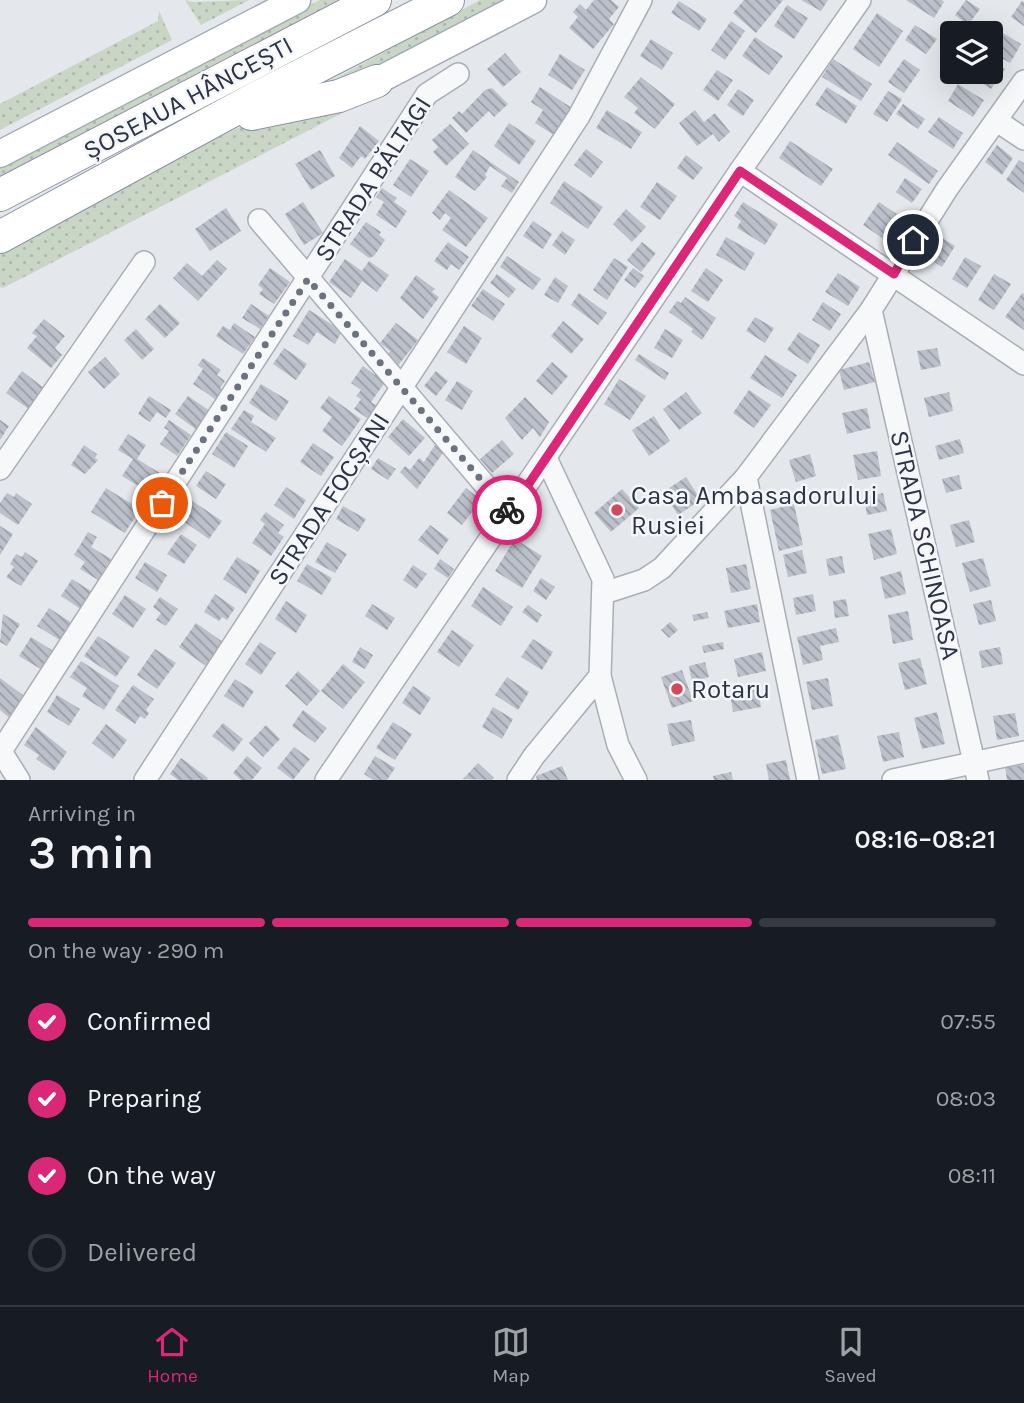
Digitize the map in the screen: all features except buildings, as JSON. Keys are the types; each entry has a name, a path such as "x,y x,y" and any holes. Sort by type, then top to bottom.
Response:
{"highway":[{"name":"ȘOSEAUA HÂNCEȘTI","path":"0,195 375,0"},
{"name":"ȘOSEAUA HÂNCEȘTI","path":"0,237 448,0"},
{"name":"ȘOSEAUA HÂNCEȘTI","path":"184,138 232,119 339,96 377,81"}],"main road":[{"name":"ȘOSEAUA HÂNCEȘTI","path":"0,154 297,0"},
{"name":"ȘOSEAUA HÂNCEȘTI","path":"377,81 533,0"}],"street":[{"name":"STRADA FOCȘANI","path":"145,780 579,116 641,0"},
{"path":"327,780 740,171 860,0"},
{"name":"STRADA BĂLTAGI","path":"0,750 427,94 457,74"},
{"path":"604,593 644,580 662,568 746,477 871,310 947,189 1024,81"},
{"path":"997,121 1024,139"},
{"path":"740,171 1024,363"},
{"path":"259,220 509,513"},
{"path":"0,469 144,262"},
{"name":"STRADA SCHINOASA","path":"871,310 976,772"},
{"path":"546,458 597,562 604,593 600,676 618,745 636,780"},
{"path":"746,477 808,780"},
{"path":"518,780 534,756 600,676"},
{"path":"0,750 19,780"},
{"path":"892,780 976,772 1024,752"}],"green space":[{"path":"185,0 193,2 249,0 201,25"},
{"path":"320,0 344,0 0,179 0,166"},
{"path":"480,0 506,0 361,75 327,83"},
{"path":"159,11 172,40 0,130 0,104 158,21"},
{"path":"350,109 3,288 0,287 0,251 235,129 257,122"}],"way so far":[{"path":"162,503 308,279 507,510"}],"place":[{"name":"Casa Ambasadorului Rusiei","path":"617,510"},
{"name":"Rotaru","path":"677,689"}],"route":[{"path":"507,510 509,513 740,171 894,274 913,240"}]}
